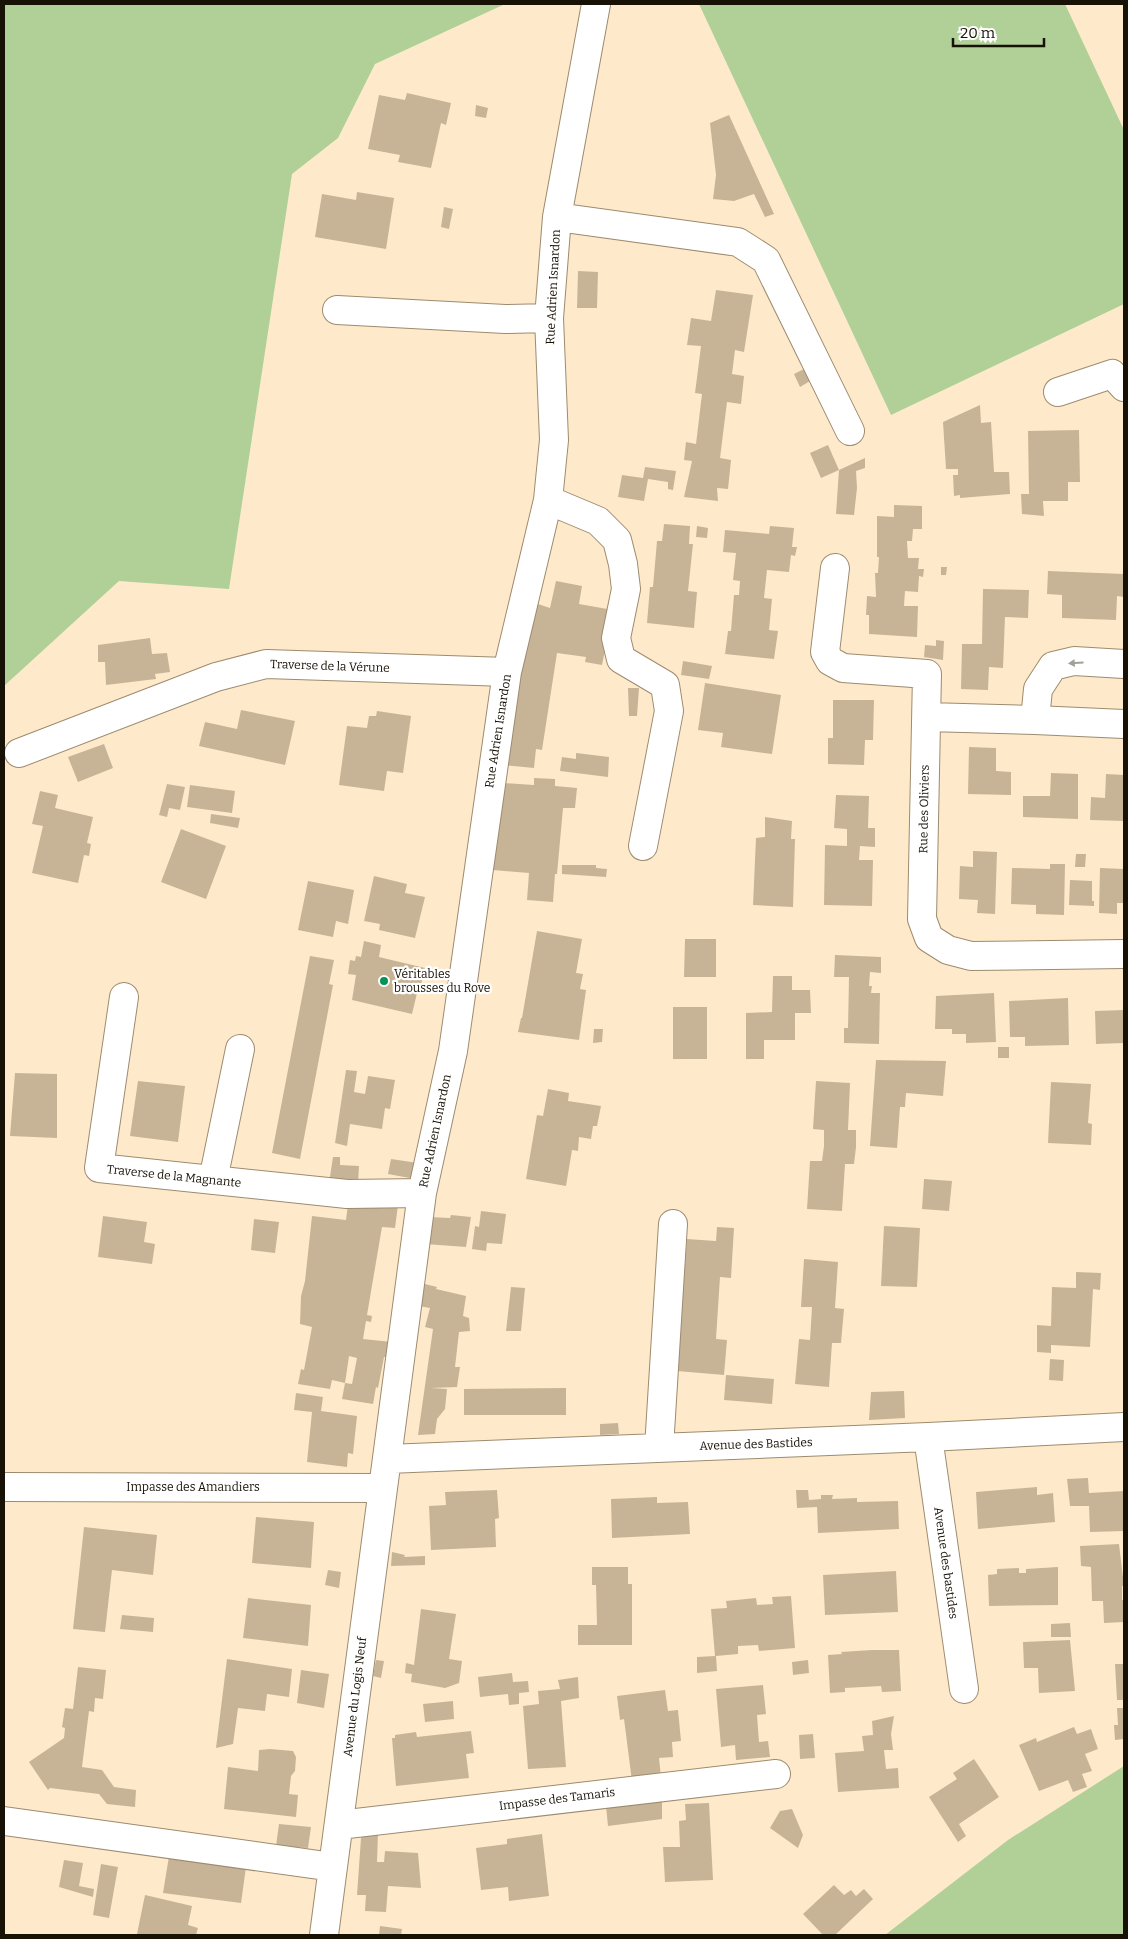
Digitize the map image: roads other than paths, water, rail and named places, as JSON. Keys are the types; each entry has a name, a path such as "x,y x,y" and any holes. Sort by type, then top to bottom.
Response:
{"street":[{"name":"Rue Adrien Isnardon","path":"388,1459 422,1193 453,1051 506,672 548,500 554,440 549,318 557,217 596,4"},
{"path":"557,217 738,242 766,260 850,431"},
{"path":"337,310 504,319 549,318"},
{"path":"1058,392 1112,374 1124,386"},
{"path":"548,500 598,520 617,540 623,564 626,589 616,638 621,659 665,685 669,712 643,846"},
{"name":"Rue des Oliviers","path":"835,568 825,652 830,661 843,668 927,674 922,919 929,938 948,950 971,956 1124,954"},
{"path":"1035,720 1038,689 1053,666 1074,662 1124,664"},
{"name":"Traverse de la Vérune","path":"19,753 216,677 266,664 506,672"},
{"path":"926,717 1124,724"},
{"name":"Traverse de la Magnante","path":"124,997 100,1168 347,1194 422,1193"},
{"name":"Traverse de la Magnante","path":"213,1180 240,1049"},
{"path":"658,1448 672,1224"},
{"name":"Avenue des Bastides","path":"388,1459 1124,1427"},
{"name":"Avenue des bastides","path":"928,1437 964,1689"},
{"name":"Avenue du Logis Neuf","path":"324,1935 388,1459"},
{"name":"Impasse des Amandiers","path":"4,1487 383,1488"},
{"name":"Impasse des Tamaris","path":"339,1825 776,1774"},
{"path":"4,1821 333,1867"}],"place":[{"name":"Véritables brousses du Rove","path":"384,981"}]}
